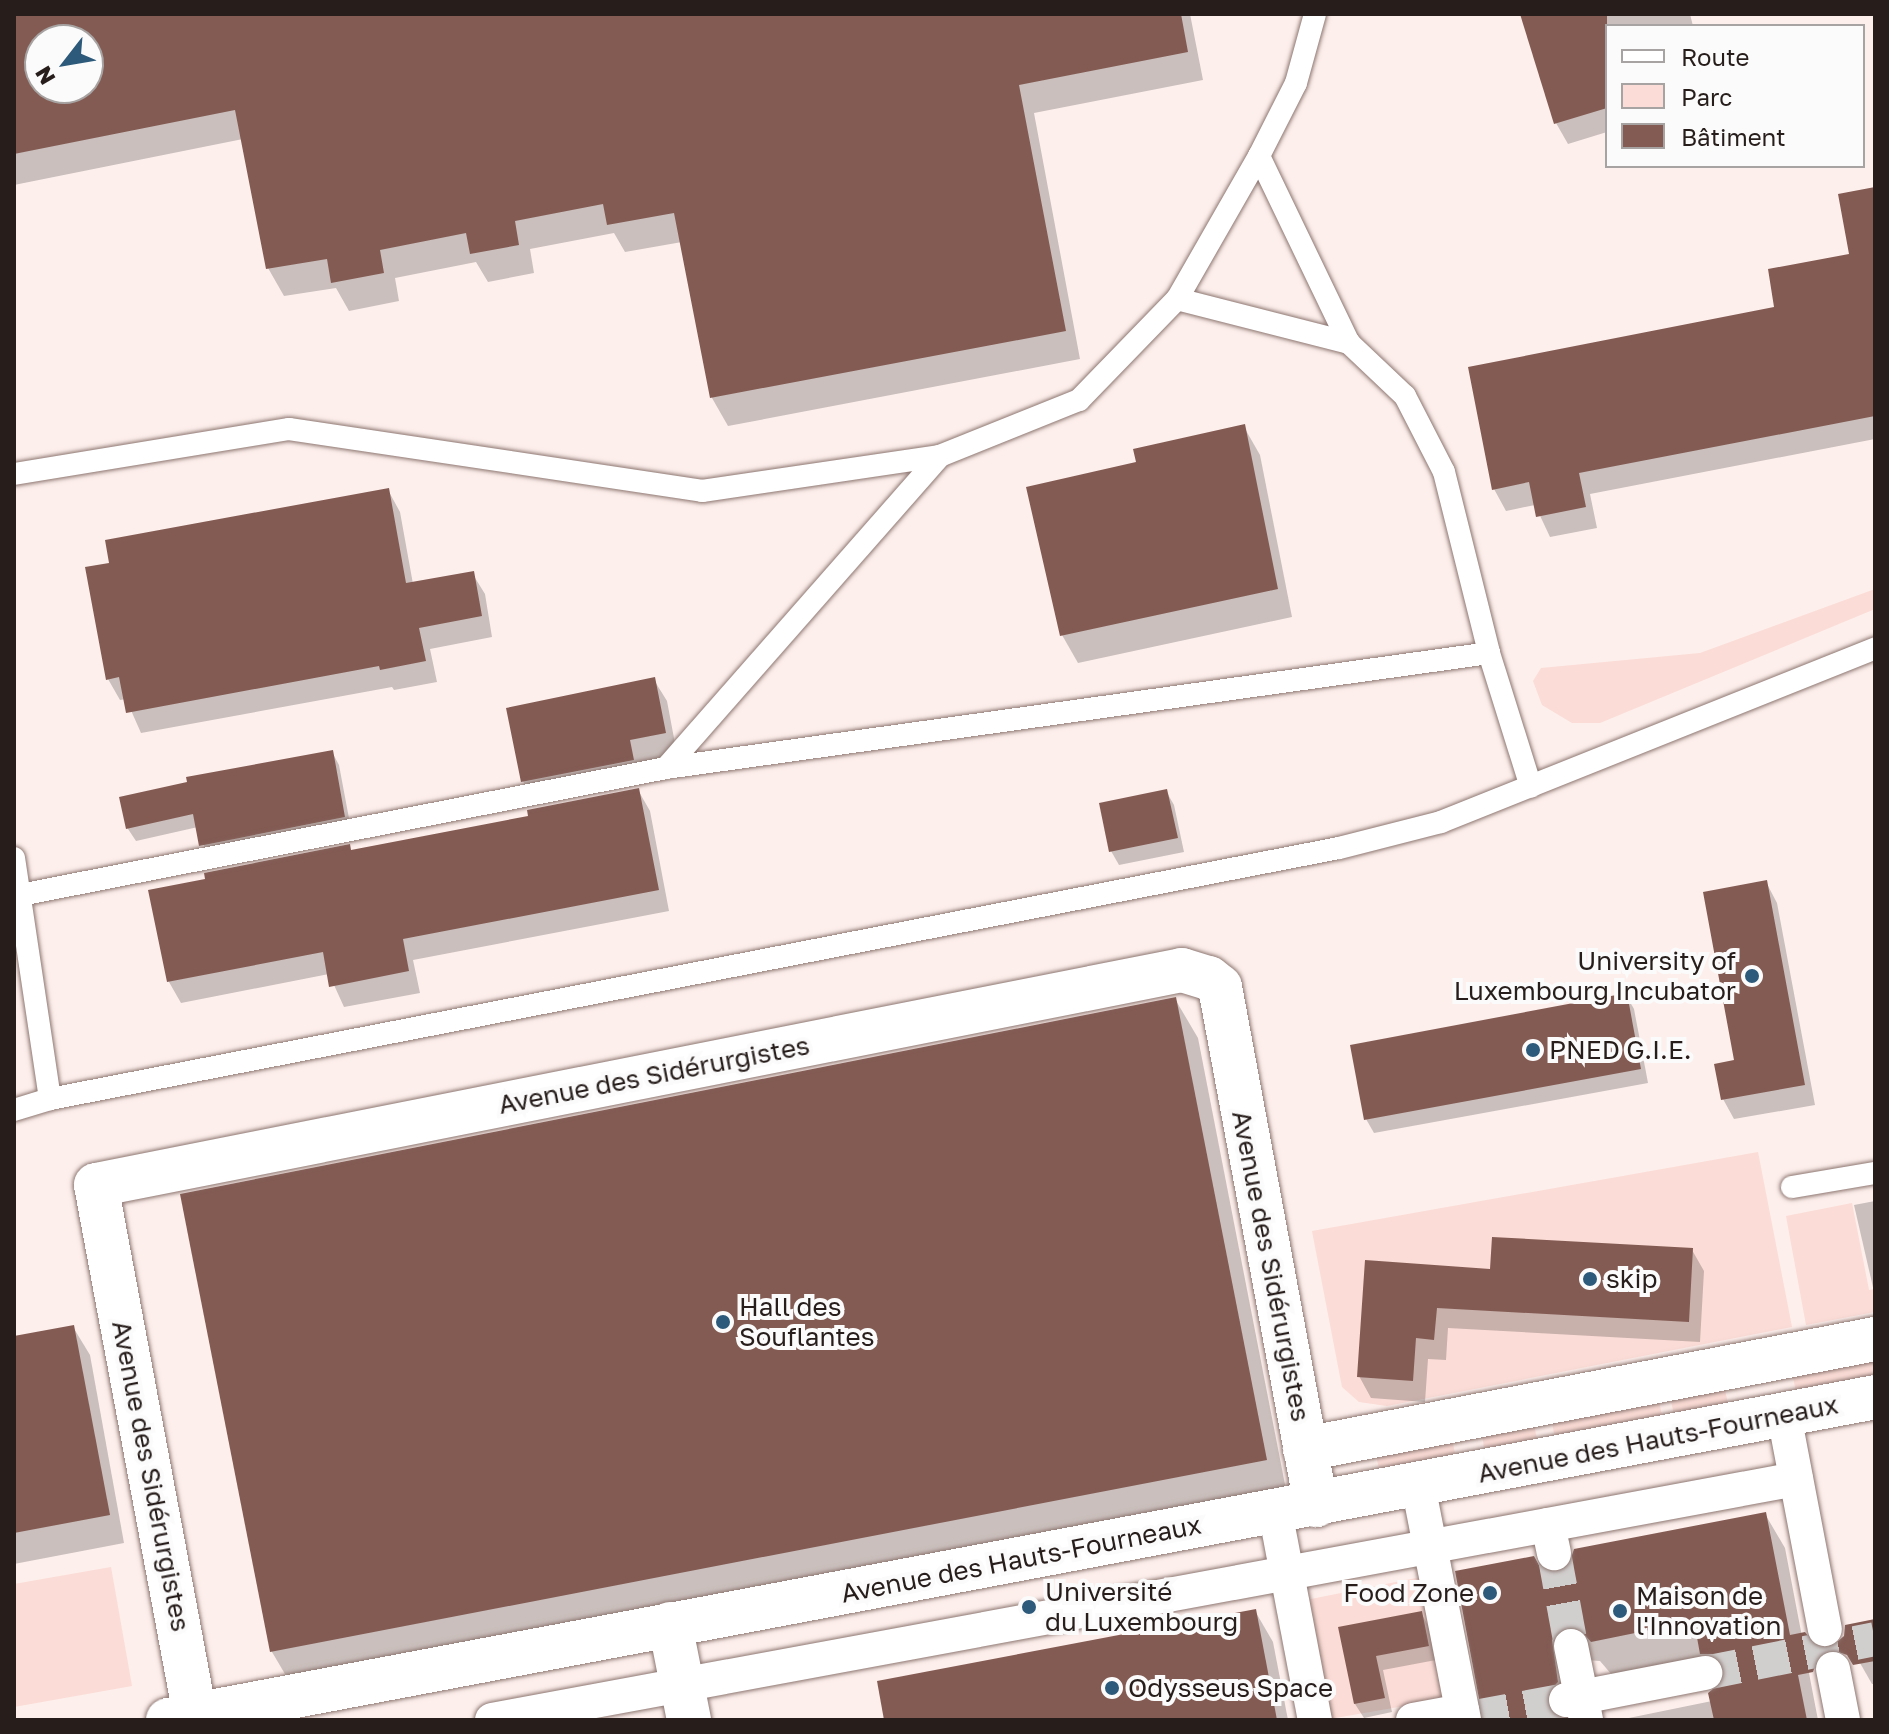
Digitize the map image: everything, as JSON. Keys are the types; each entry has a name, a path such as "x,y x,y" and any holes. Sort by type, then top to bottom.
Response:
{"street":[{"name":"Avenue des Sidérurgistes","path":"181,1717 96,1185 1182,970 1209,978 1220,987 1305,1449 1295,1508"},
{"path":"1305,1449 1875,1339"},
{"name":"Avenue des Hauts-Fourneaux","path":"181,1717 1875,1397"},
{"path":"1784,1415 1825,1629"},
{"path":"492,1720 685,1702 1287,1573 1430,1547 1551,1539 1796,1479"},
{"path":"1413,1720 1466,1717 1418,1485"},
{"path":"1295,1508 1287,1573 1315,1720"},
{"path":"670,1624 685,1702"},
{"path":"1571,1646 1578,1705 1705,1673"},
{"path":"1833,1669 1843,1720"}],"lane":[{"path":"14,474 289,429 702,491 940,456 1079,400 1177,299 1259,156 1296,83 1315,14"},
{"path":"1259,156 1349,343 1405,396 1444,472 1489,653 1531,787"},
{"path":"1177,299 1349,343"},
{"path":"666,768 940,456"},
{"path":"14,1110 50,1099 1339,848 1441,822 1875,648"},
{"path":"20,895 666,768 1489,653"},
{"path":"14,858 50,1099"},
{"path":"1792,1187 1875,1173"}],"shaded area":[{"path":"14,14 1875,14 1875,1720 14,1720"}],"green space":[{"path":"1875,589 1875,609 1600,723 1572,723 1542,705 1533,681 1541,668 1700,653"},
{"path":"1758,1152 1792,1327 1387,1406 1359,1402 1342,1387 1312,1231"},
{"path":"1852,1203 1869,1290 1875,1289 1875,1312 1806,1325 1786,1216"},
{"path":"1875,1351 1875,1387 1798,1402 1791,1367"},
{"path":"1723,1381 1730,1413 1676,1424 1669,1392"},
{"path":"1658,1396 1664,1426 1557,1448 1551,1418"},
{"path":"1533,1419 1539,1450 1486,1460 1481,1428"},
{"path":"1451,1435 1458,1467 1383,1484 1375,1452"},
{"path":"111,1567 132,1686 14,1707 14,1584"},
{"path":"1426,1576 1450,1698 1324,1720 1301,1601"}],"building":[{"path":"14,14 1181,14 1188,52 1019,85 1066,331 710,398 674,213 607,225 603,204 515,221 519,245 470,254 466,233 380,250 384,273 331,283 327,259 266,269 235,110 14,154"},
{"path":"1520,14 1607,14 1605,109 1554,124"},
{"path":"1875,187 1875,416 1579,473 1586,507 1536,517 1529,482 1492,490 1468,367 1774,307 1768,269 1849,254 1838,194"},
{"path":"1245,424 1278,589 1060,636 1026,487 1136,462 1133,449"},
{"path":"389,488 406,583 474,571 482,616 419,628 426,661 380,670 379,666 126,713 119,677 106,680 85,567 109,563 105,540"},
{"path":"655,677 666,733 630,740 634,760 521,782 506,708"},
{"path":"333,750 345,817 199,846 193,814 126,829 119,797 187,782 186,777"},
{"path":"639,788 659,890 403,939 409,971 329,987 323,952 167,982 148,890 205,879 204,873 350,844 351,850 528,816 527,810"},
{"path":"1167,789 1178,838 1109,852 1099,803"},
{"name":"University of Luxembourg Incubator","path":"1767,880 1805,1085 1721,1100 1714,1064 1734,1060 1703,892"},
{"name":"PNED G.I.E.","path":"1627,993 1641,1069 1364,1120 1350,1045"},
{"name":"Hall des Souflantes","path":"1176,997 1267,1460 270,1652 180,1194"},
{"path":"1492,1237 1693,1248 1689,1322 1437,1308 1434,1340 1416,1338 1413,1381 1357,1377 1365,1260 1490,1269"},
{"path":"74,1325 110,1515 14,1533 14,1336"},
{"name":"Maison de l'Innovation","path":"1766,1512 1790,1635 1805,1632 1818,1648 1830,1648 1844,1636 1845,1625 1875,1619 1875,1661 1853,1665 1847,1655 1830,1649 1819,1655 1813,1672 1798,1675 1807,1720 1714,1720 1708,1693 1724,1680 1724,1668 1712,1654 1700,1654 1694,1621 1591,1642 1578,1627 1566,1627 1552,1640 1558,1682 1547,1693 1546,1703 1552,1714 1566,1720 1483,1720 1455,1571 1534,1556 1540,1567 1557,1573 1568,1567 1574,1549"},
{"path":"1256,1609 1277,1720 884,1720 877,1681"},
{"path":"1422,1611 1429,1646 1376,1656 1385,1698 1354,1704 1338,1627"}],"tunnel":[{"path":"1554,1553 1571,1646"},
{"path":"1705,1673 1875,1639"},
{"path":"1475,1717 1566,1700"}],"place":[{"name":"University of Luxembourg Incubator","path":"1752,976"},
{"name":"PNED G.I.E.","path":"1533,1050"},
{"name":"skip","path":"1590,1279"},
{"name":"Hall des Souflantes","path":"723,1322"},
{"name":"Food Zone","path":"1490,1593"},
{"name":"Université du Luxembourg","path":"1029,1607"},
{"name":"Maison de l'Innovation","path":"1620,1611"},
{"name":"Odysseus Space","path":"1112,1688"}]}
